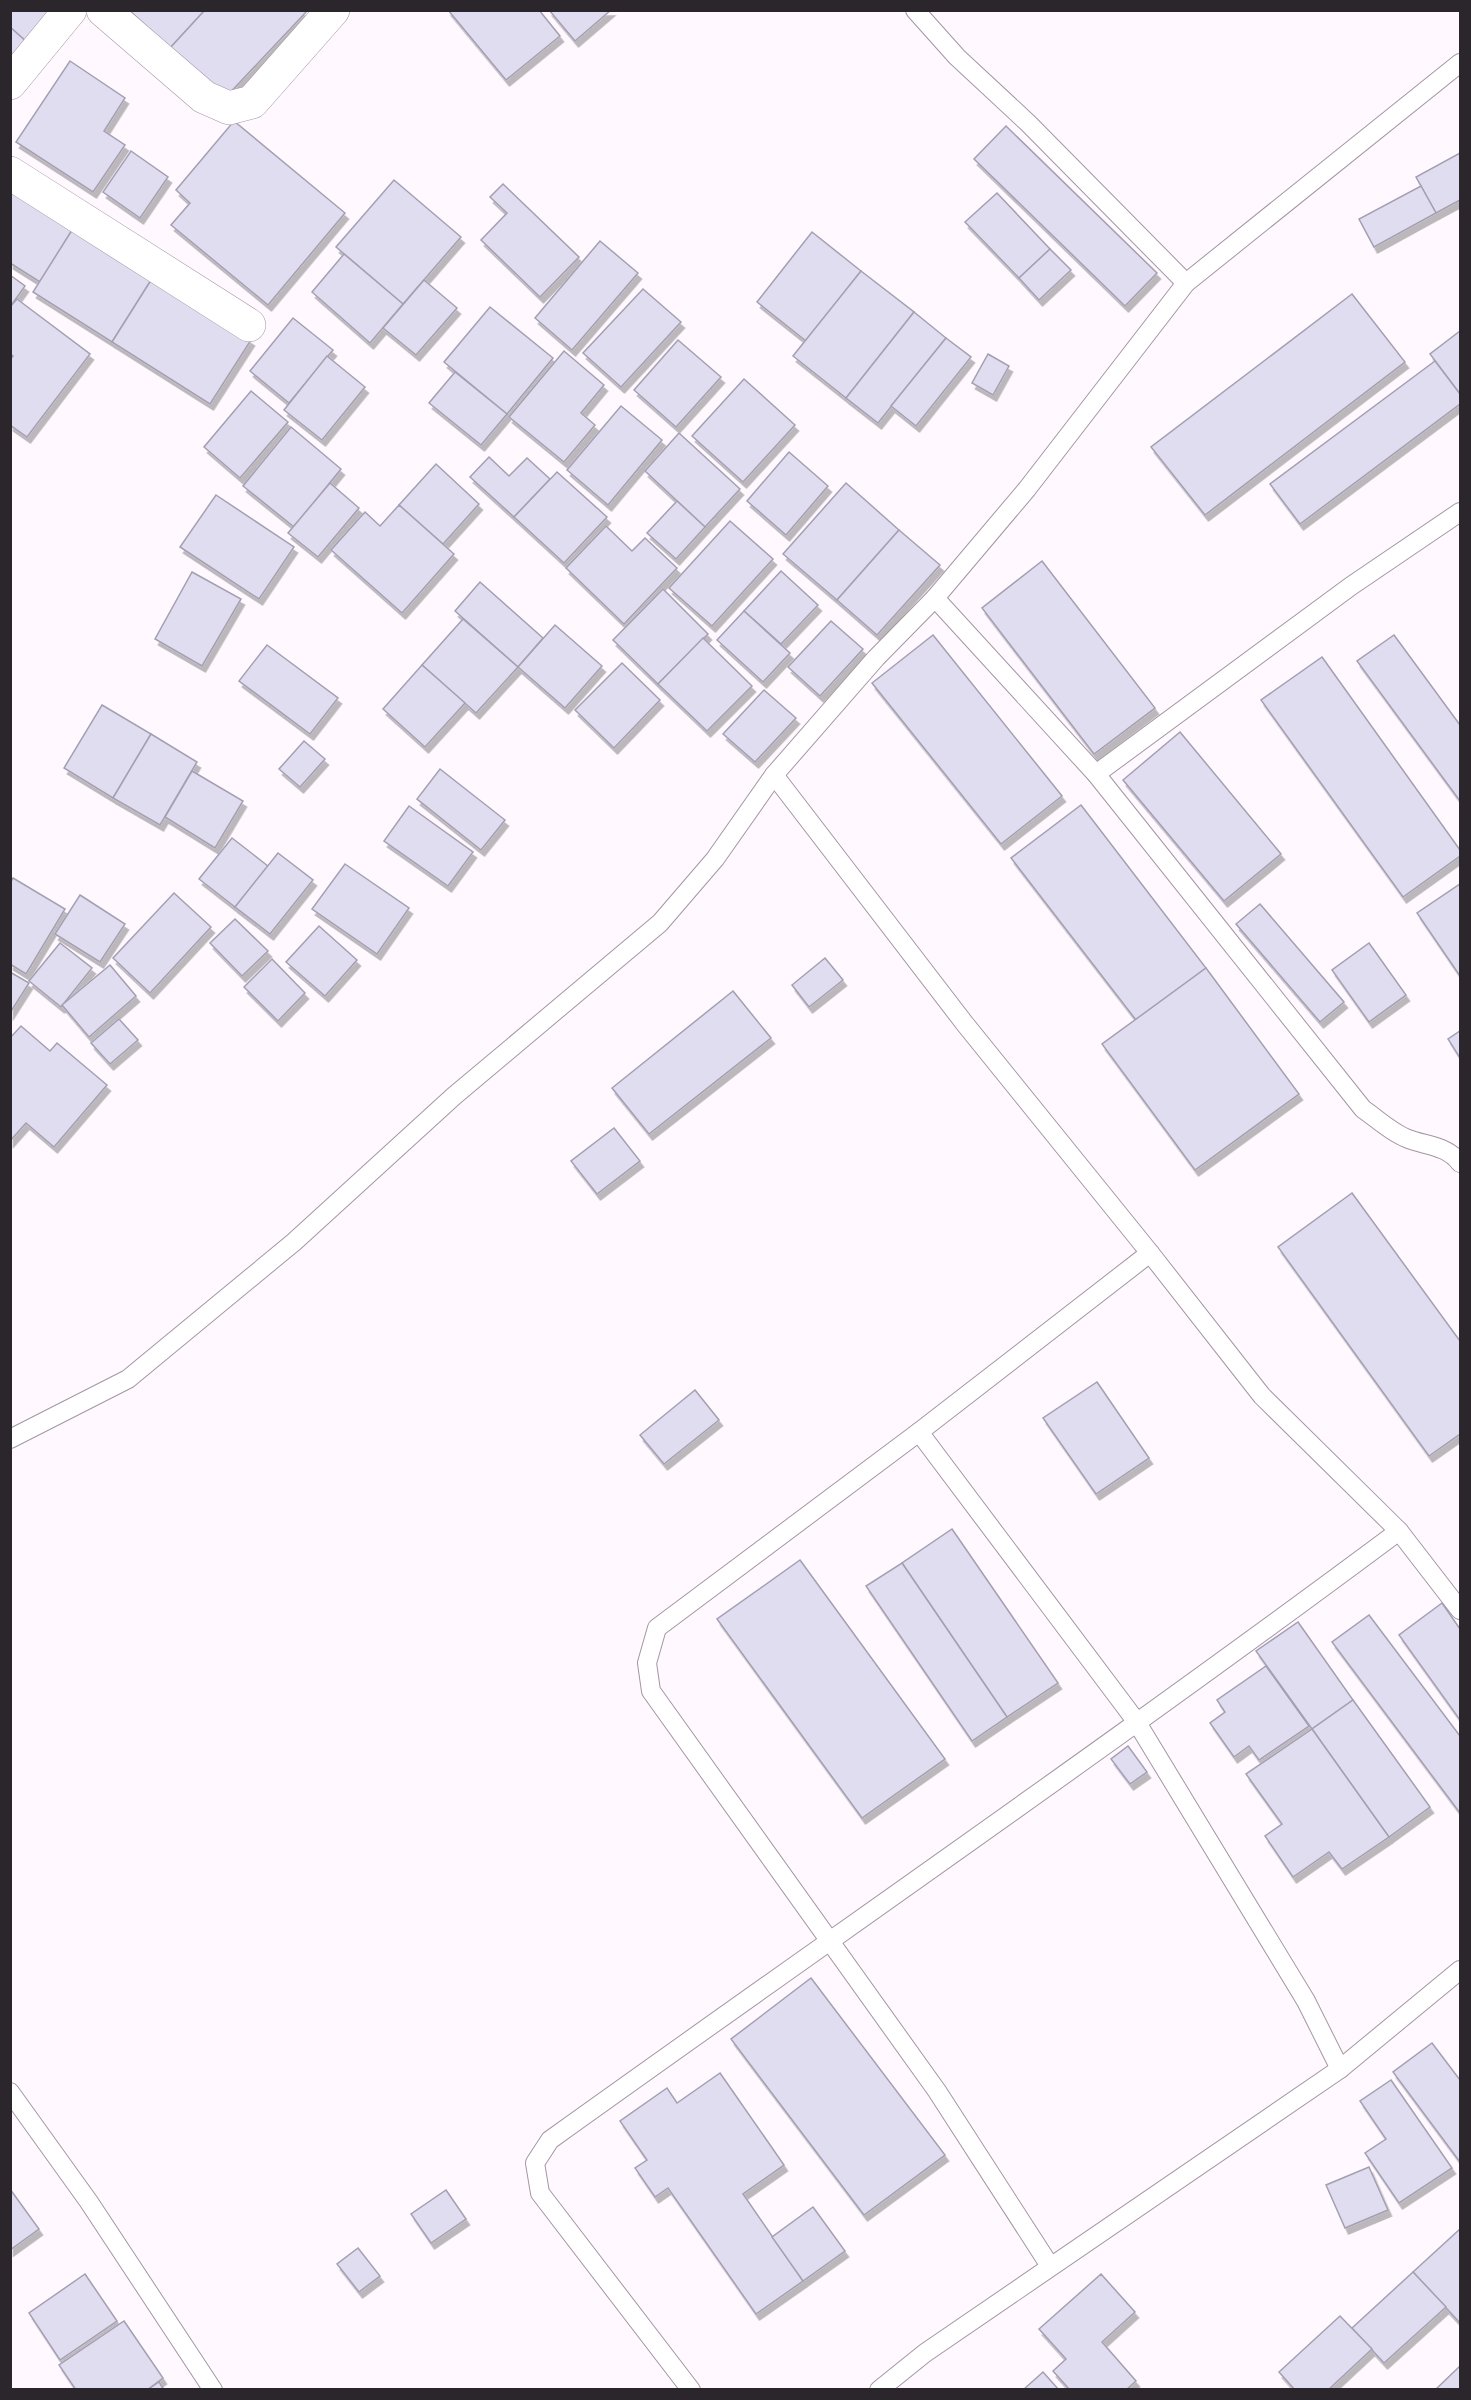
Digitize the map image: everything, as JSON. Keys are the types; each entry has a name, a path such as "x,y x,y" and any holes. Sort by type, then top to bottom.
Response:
{"street":[{"path":"10,83 70,10"},
{"path":"103,10 204,97 229,108 252,102 333,10"},
{"path":"10,173 249,325"}],"lane":[{"path":"915,10 957,57 1029,123 1186,283"},
{"path":"10,1439 128,1379 294,1242 453,1096 660,922 715,859 774,775 876,658 935,598 1027,489 1186,283 1461,63"},
{"path":"1096,774 1351,586 1461,512"},
{"path":"935,598 1096,774 1363,1109 1405,1138 1427,1143 1455,1155 1461,1163"},
{"path":"774,775 965,1024 1150,1252 1262,1396 1399,1531 1461,1610"},
{"path":"1050,2266 937,2091 651,1691 647,1663 657,1628 919,1432 1150,1252"},
{"path":"919,1432 1136,1721 1306,2001 1340,2069"},
{"path":"691,2390 540,2193 535,2163 550,2140 830,1939 989,1830 1399,1531"},
{"path":"879,2390 925,2353 1340,2069 1461,1970"},
{"path":"10,2092 89,2202 213,2390"}],"building":[{"path":"10,10 59,10 29,44 10,27"},
{"path":"129,10 205,10 170,48"},
{"path":"205,10 308,10 224,99 170,48"},
{"path":"448,10 539,10 560,36 506,80"},
{"path":"549,10 611,10 575,41"},
{"path":"10,27 29,44 10,65"},
{"path":"70,61 125,98 104,131 125,145 93,192 16,142"},
{"path":"234,121 345,213 268,305 171,225 190,203 176,190"},
{"path":"1006,126 1157,273 1125,306 974,159"},
{"path":"131,151 168,177 140,218 103,192"},
{"path":"1460,153 1460,200 1436,213 1416,177"},
{"path":"394,180 461,237 403,304 336,247"},
{"path":"503,184 579,257 540,297 481,240 507,213 490,197"},
{"path":"1421,186 1436,213 1374,247 1359,219"},
{"path":"10,187 74,227 40,282 10,263"},
{"path":"997,193 1050,249 1019,278 965,222"},
{"path":"74,227 153,277 112,342 33,292"},
{"path":"812,232 861,271 806,341 757,302"},
{"path":"600,241 638,273 572,350 535,318"},
{"path":"1050,249 1071,270 1039,300 1019,278"},
{"path":"344,254 403,304 370,343 312,292"},
{"path":"861,271 914,312 846,398 793,356"},
{"path":"10,275 25,286 10,307"},
{"path":"153,277 251,340 210,404 112,342"},
{"path":"424,280 457,308 416,355 383,328"},
{"path":"643,289 681,322 621,387 583,353"},
{"path":"1352,294 1405,362 1205,515 1151,447"},
{"path":"17,299 90,354 27,437 10,425 10,360 13,356 10,354 10,307"},
{"path":"490,307 553,358 507,414 444,362"},
{"path":"914,312 946,338 878,423 846,398"},
{"path":"293,318 333,350 289,403 250,371"},
{"path":"1460,331 1460,394 1430,354"},
{"path":"946,338 971,357 916,426 891,406"},
{"path":"678,340 721,377 676,427 634,390"},
{"path":"564,351 604,385 581,413 595,425 564,462 509,417"},
{"path":"988,354 1009,366 993,395 972,383"},
{"path":"327,356 365,387 322,440 284,410"},
{"path":"1435,361 1460,394 1460,404 1300,524 1270,484"},
{"path":"455,372 507,414 481,445 429,403"},
{"path":"744,379 795,425 743,482 692,436"},
{"path":"251,391 288,422 240,478 204,447"},
{"path":"621,406 662,440 608,505 567,470"},
{"path":"291,427 341,469 294,527 243,486"},
{"path":"679,433 740,489 705,527 645,471"},
{"path":"789,452 828,486 786,535 747,501"},
{"path":"489,457 509,476 527,458 550,479 514,517 470,477"},
{"path":"436,464 479,504 443,544 399,505"},
{"path":"557,472 607,517 564,563 514,517"},
{"path":"330,483 359,508 318,557 288,533"},
{"path":"846,483 899,530 837,600 783,554"},
{"path":"216,495 294,547 259,599 180,547"},
{"path":"677,501 705,527 676,559 647,533"},
{"path":"399,505 454,554 402,613 331,550 365,512 380,526"},
{"path":"730,521 773,559 712,626 669,588"},
{"path":"606,526 632,551 645,538 677,568 624,624 566,568"},
{"path":"899,530 940,565 877,635 837,600"},
{"path":"1042,561 1155,708 1094,754 982,608"},
{"path":"781,571 818,605 781,644 744,611"},
{"path":"192,572 241,599 202,666 155,639"},
{"path":"480,582 543,638 518,667 455,611"},
{"path":"663,589 708,634 658,684 613,640"},
{"path":"744,611 790,653 763,682 717,640"},
{"path":"463,619 518,667 476,713 422,665"},
{"path":"831,621 863,649 820,696 788,667"},
{"path":"555,625 602,666 565,708 518,667"},
{"path":"933,635 1062,796 1001,844 872,683"},
{"path":"1394,635 1460,725 1460,801 1357,661"},
{"path":"703,638 752,686 707,731 658,684"},
{"path":"267,645 338,698 310,734 239,681"},
{"path":"1322,657 1460,850 1460,856 1403,897 1261,700"},
{"path":"622,663 660,700 614,748 575,710"},
{"path":"422,665 465,703 425,747 383,709"},
{"path":"764,690 796,718 755,762 723,734"},
{"path":"102,705 151,734 113,798 64,768"},
{"path":"1180,732 1281,854 1224,901 1123,780"},
{"path":"151,734 197,762 160,825 113,798"},
{"path":"304,741 325,759 300,787 279,769"},
{"path":"440,769 505,820 481,850 417,799"},
{"path":"192,771 243,801 215,848 165,817"},
{"path":"1081,805 1206,968 1136,1020 1011,858"},
{"path":"409,806 473,852 448,886 384,841"},
{"path":"232,838 268,866 235,907 199,879"},
{"path":"278,853 313,880 270,934 235,907"},
{"path":"345,864 409,908 377,954 312,909"},
{"path":"13,878 65,909 26,974 10,964 10,883"},
{"path":"1460,884 1460,976 1417,913"},
{"path":"174,893 211,927 150,993 113,958"},
{"path":"80,895 125,924 100,962 55,934"},
{"path":"1260,904 1344,1002 1320,1022 1236,924"},
{"path":"235,919 268,951 242,976 210,943"},
{"path":"319,926 357,960 325,996 286,962"},
{"path":"60,943 92,968 61,1007 29,981"},
{"path":"1369,943 1406,995 1369,1022 1332,970"},
{"path":"825,958 843,980 809,1007 792,985"},
{"path":"272,959 305,993 278,1021 244,987"},
{"path":"110,965 136,996 89,1037 62,1005"},
{"path":"1206,968 1299,1094 1195,1170 1102,1044"},
{"path":"10,972 29,983 10,1013"},
{"path":"733,991 771,1038 649,1134 612,1088"},
{"path":"119,1019 138,1040 110,1064 91,1043"},
{"path":"21,1026 50,1051 57,1043 107,1085 54,1147 26,1123 10,1141 10,1038"},
{"path":"1460,1031 1460,1058 1448,1039"},
{"path":"614,1128 640,1161 597,1194 571,1161"},
{"path":"1352,1193 1460,1341 1460,1434 1429,1456 1278,1247"},
{"path":"1097,1382 1149,1458 1096,1494 1043,1418"},
{"path":"695,1390 719,1420 664,1464 640,1435"},
{"path":"952,1529 1058,1683 1007,1717 902,1563"},
{"path":"800,1560 945,1759 862,1818 717,1619"},
{"path":"902,1563 1007,1717 972,1741 866,1586"},
{"path":"1442,1603 1460,1629 1460,1720 1399,1635"},
{"path":"1369,1615 1460,1736 1460,1813 1332,1642"},
{"path":"1298,1622 1353,1700 1312,1729 1256,1651"},
{"path":"1266,1666 1309,1726 1259,1760 1249,1746 1234,1757 1210,1723 1225,1712 1217,1700"},
{"path":"1353,1700 1430,1807 1389,1837 1312,1729"},
{"path":"1312,1729 1389,1837 1342,1869 1329,1852 1293,1877 1265,1836 1282,1824 1246,1774"},
{"path":"1128,1746 1147,1772 1130,1784 1111,1759"},
{"path":"811,1978 945,2155 864,2215 731,2039"},
{"path":"1432,2043 1460,2080 1460,2162 1393,2072"},
{"path":"720,2073 784,2165 743,2194 803,2281 756,2314 668,2188 655,2197 635,2168 647,2160 620,2121 667,2088 677,2103"},
{"path":"1391,2080 1452,2168 1399,2203 1365,2153 1386,2139 1360,2101"},
{"path":"1369,2167 1388,2210 1345,2228 1326,2185"},
{"path":"10,2189 39,2229 10,2250"},
{"path":"446,2190 466,2219 431,2243 411,2214"},
{"path":"813,2207 845,2251 803,2281 772,2237"},
{"path":"1460,2229 1460,2323 1413,2272"},
{"path":"358,2248 380,2276 359,2292 337,2264"},
{"path":"1413,2272 1446,2307 1384,2363 1352,2328"},
{"path":"85,2274 117,2321 60,2360 29,2313"},
{"path":"1101,2274 1135,2312 1102,2342 1136,2381 1126,2390 1070,2390 1053,2371 1066,2359 1039,2329"},
{"path":"1340,2316 1372,2349 1328,2390 1295,2390 1279,2372"},
{"path":"124,2321 163,2378 147,2390 76,2390 59,2365"},
{"path":"1460,2366 1460,2390 1435,2390"},
{"path":"1043,2372 1059,2390 1023,2390"},
{"path":"159,2382 164,2390 147,2390"}]}
